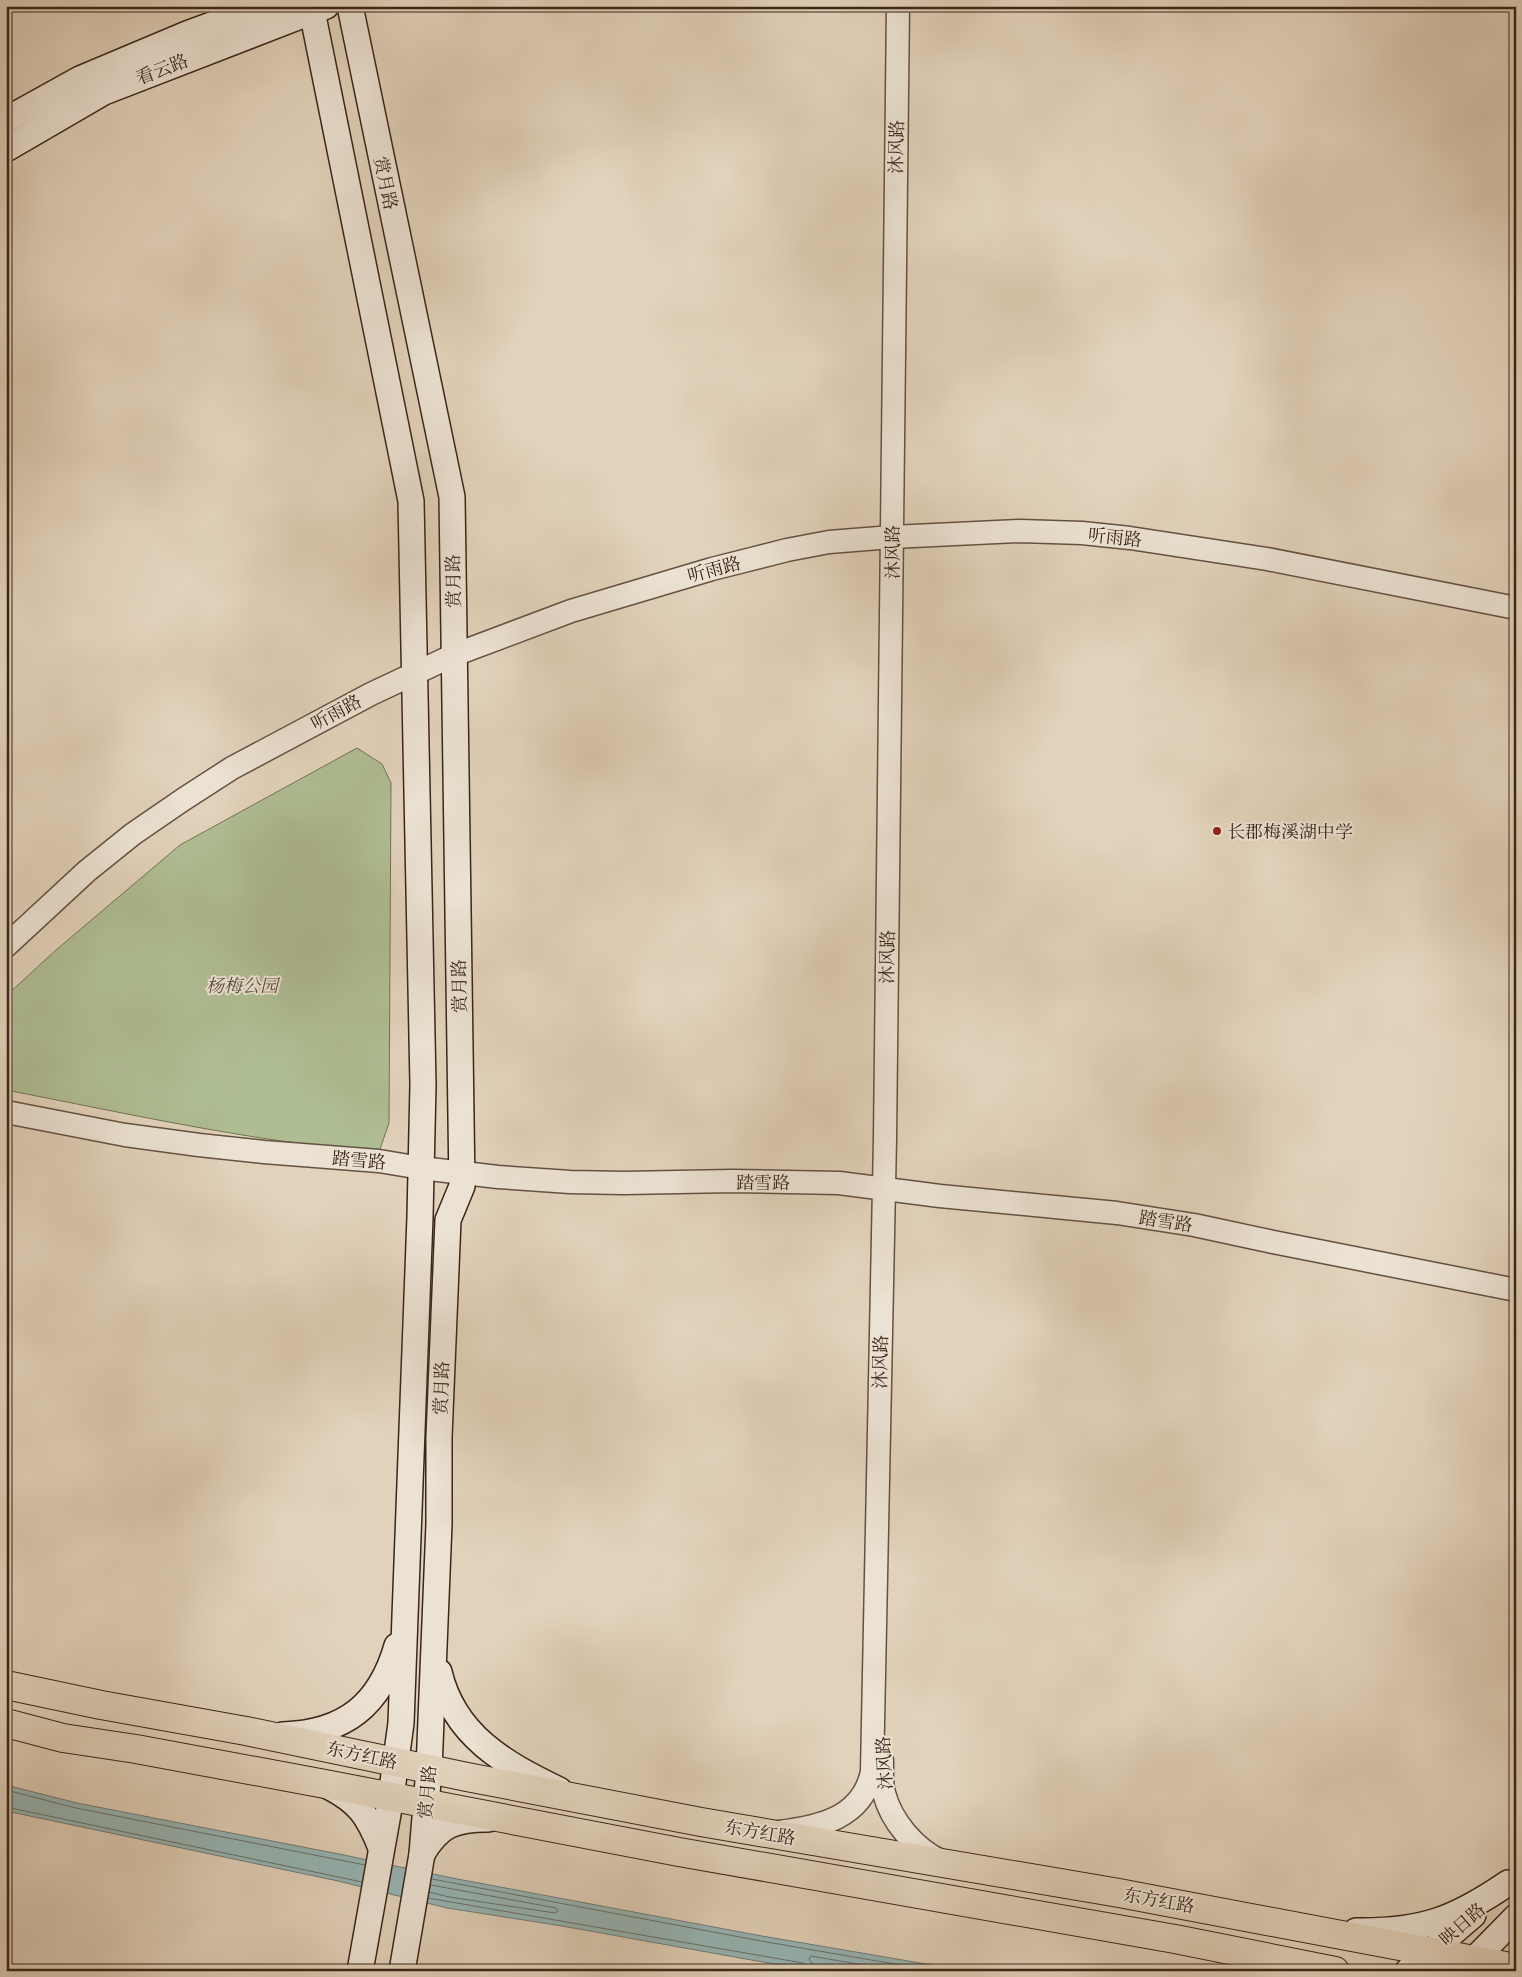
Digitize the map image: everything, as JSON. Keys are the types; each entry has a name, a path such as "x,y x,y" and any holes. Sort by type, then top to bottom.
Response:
{"main road":[{"name":"看云路","path":"6,120 80,79 188,34 263,6"},
{"name":"赏月路","path":"350,6 452,497 462,1180 448,1220 440,1438 440,1524 429,1769 422,1854 402,1971"},
{"name":"看云路","path":"6,149 104,92 316,8"},
{"name":"赏月路","path":"316,8 412,501 423,1085 421,1174 401,1723 391,1797 360,1971"},
{"path":"268,1736 318,1731 352,1716 368,1704 387,1672 396,1650 405,1617"},
{"path":"434,1651 450,1703 462,1722 479,1742 501,1760 572,1797"},
{"name":"东方红路","path":"6,1685 572,1797 956,1866 1119,1892 1430,1952 1468,1966 1516,1968"},
{"name":"东方红路","path":"6,1724 63,1738 136,1749 500,1819 1175,1939 1298,1966 1335,1971"},
{"path":"325,1784 355,1802 374,1830 381,1848"},
{"path":"422,1854 438,1832 449,1824 464,1820 500,1819"},
{"path":"1302,1928 1376,1932 1433,1924 1472,1906 1512,1879"},
{"name":"映日路","path":"1408,1971 1512,1879"},
{"name":"映日路","path":"1468,1966 1516,1917"}],"street":[{"name":"沐风路","path":"898,6 898,531"},
{"name":"沐风路","path":"909,6 898,531 882,1783 890,1808 907,1834 927,1854 956,1866"},
{"name":"听雨路","path":"6,932 79,866 179,790 226,761 415,667 454,649 571,611 712,569 795,548 898,531 1020,522 1083,523 1131,528 1295,552 1516,595"},
{"name":"听雨路","path":"898,531 1082,533 1130,538 1267,559 1516,608"},
{"name":"听雨路","path":"6,946 87,872 133,834 184,799 232,768 415,667"},
{"name":"踏雪路","path":"6,1112 125,1135 190,1144 379,1161 421,1174"},
{"name":"踏雪路","path":"6,1125 197,1160 264,1167 380,1174 421,1174 571,1195 889,1196 1117,1213 1194,1225 1516,1290"},
{"name":"沐风路","path":"763,1832 796,1829 836,1819 849,1811 857,1803 870,1783 872,1772 889,1196"},
{"name":"踏雪路","path":"889,1196 1193,1235 1270,1252 1472,1289 1516,1299"}],"green space":[{"name":"杨梅公园","path":"357,748 382,764 391,783 389,1123 379,1152 238,1134 145,1118 6,1090 6,996 56,950 180,845"}],"water":[{"path":"6,1785 77,1803 452,1878 762,1936 967,1971 817,1971 562,1926 447,1908 338,1881 6,1811"}],"place":[{"name":"长郡梅溪湖中学","path":"1217,831"}]}
